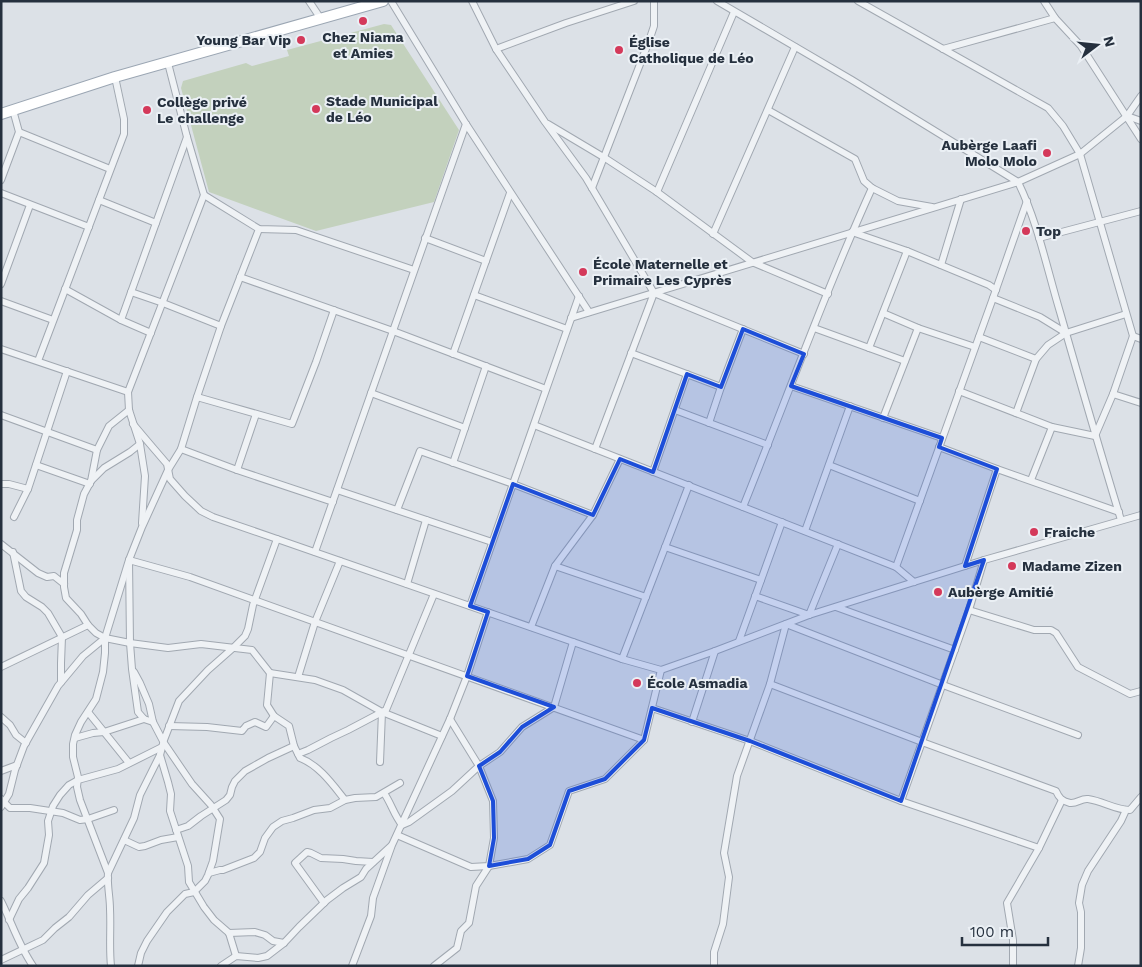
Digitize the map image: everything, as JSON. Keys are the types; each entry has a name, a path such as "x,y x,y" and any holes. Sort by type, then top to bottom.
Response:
{"main road":[{"path":"1,114 115,77 383,1"}],"street":[{"path":"309,1 321,19"},
{"path":"391,1 510,194 589,312"},
{"path":"472,1 496,49 592,188 654,293 804,354"},
{"path":"496,49 566,23 634,1"},
{"path":"592,188 654,26 654,1"},
{"path":"717,1 1018,182 1027,201 1039,238 1121,520"},
{"path":"860,2 870,1"},
{"path":"1044,1 1055,18 1081,46 1141,139"},
{"path":"860,2 1048,108 1064,126 1080,154 1133,336 1096,436"},
{"path":"657,192 734,12"},
{"path":"942,49 1055,18"},
{"path":"713,234 795,47"},
{"path":"142,526 145,476 140,444 129,410 128,392 204,195 168,62"},
{"path":"38,361 124,134 124,119 115,77"},
{"path":"571,318 1018,182 1080,154 1127,116 1141,96"},
{"path":"1,180 19,132 13,110"},
{"path":"768,110 855,159 864,181 872,188 898,201 933,208"},
{"path":"1127,116 1141,121"},
{"path":"545,122 657,192 752,262 828,294"},
{"path":"315,552 466,124"},
{"path":"19,132 110,169"},
{"path":"121,320 187,137"},
{"path":"743,507 852,232 872,188"},
{"path":"1,193 88,227"},
{"path":"453,354 510,194"},
{"path":"204,195 259,228 296,230 414,270"},
{"path":"941,265 961,199"},
{"path":"99,200 156,223"},
{"path":"896,567 994,298 1027,201"},
{"path":"1,284 30,204"},
{"path":"1039,238 1141,211"},
{"path":"111,966 108,876 77,788 78,780 73,757 73,744 81,722 96,698 103,672 105,638 129,560 142,526 168,470 181,449 222,326 259,228"},
{"path":"852,232 907,251 989,285 996,290"},
{"path":"425,238 486,261"},
{"path":"869,348 907,251"},
{"path":"240,277 393,331 546,389"},
{"path":"65,289 121,320 151,333"},
{"path":"131,292 163,302 222,326"},
{"path":"595,449 654,293"},
{"path":"474,295 567,329"},
{"path":"470,606 578,296"},
{"path":"994,298 1040,317 1066,333"},
{"path":"1,301 53,320"},
{"path":"197,397 292,424 334,310"},
{"path":"883,313 918,328 975,347"},
{"path":"1016,413 1036,360 1048,345 1066,333 1126,314"},
{"path":"814,328 906,361"},
{"path":"884,418 918,328"},
{"path":"709,423 744,329"},
{"path":"1133,336 1141,339"},
{"path":"979,338 1036,360"},
{"path":"1,349 128,392"},
{"path":"631,353 721,387"},
{"path":"453,463 486,366"},
{"path":"14,517 28,489 67,371"},
{"path":"653,472 687,374"},
{"path":"790,386 942,438"},
{"path":"960,391 1052,427 1096,436"},
{"path":"371,393 465,428"},
{"path":"1113,394 1141,404"},
{"path":"805,532 850,406"},
{"path":"90,483 97,450 109,426 129,410"},
{"path":"675,410 768,445"},
{"path":"237,470 256,414"},
{"path":"1,415 97,450"},
{"path":"134,424 167,464 170,480 201,511 213,517 531,628 622,659 661,670 809,615 984,560 1140,514"},
{"path":"534,424 896,567 914,582"},
{"path":"1031,480 1052,427"},
{"path":"140,444 104,468 90,483 84,494 77,520 77,530 64,573 66,598 82,614 96,633 105,638 168,648 201,644 252,650 270,672 315,680 343,690 382,712 442,736"},
{"path":"939,447 1118,512"},
{"path":"181,449 332,502"},
{"path":"397,510 420,451 513,484 592,515"},
{"path":"531,628 555,566 592,515 620,459"},
{"path":"829,465 920,501"},
{"path":"36,466 90,483"},
{"path":"965,566 997,469"},
{"path":"1,484 28,489"},
{"path":"622,659 689,486"},
{"path":"337,490 492,542"},
{"path":"407,584 426,520"},
{"path":"739,641 782,522"},
{"path":"1,960 43,940 108,876 134,818 140,795 160,755 179,701 208,670 245,636 253,604 256,601 277,539"},
{"path":"1,544 38,573 54,576 64,584"},
{"path":"809,615 838,544"},
{"path":"665,547 761,580"},
{"path":"13,552 21,591 48,613 62,637 61,682"},
{"path":"129,560 190,577 644,740"},
{"path":"129,560 130,643 138,712 144,719 153,722"},
{"path":"901,801 969,610 984,560"},
{"path":"298,677 314,622 340,561"},
{"path":"555,566 646,597"},
{"path":"298,754 386,710 434,594"},
{"path":"755,596 809,615"},
{"path":"836,607 955,650"},
{"path":"969,610 1034,630 1051,630 1056,633 1078,667 1130,694 1141,692"},
{"path":"352,966 371,916 373,898 392,845 450,719 467,676 488,612"},
{"path":"1,667 88,624"},
{"path":"714,966 714,952 723,924 730,877 724,852 737,776 770,684 786,624"},
{"path":"786,624 1078,735"},
{"path":"105,638 83,656 61,682 26,743 17,765 9,794 2,803 10,808 30,808 63,813 80,820 114,810"},
{"path":"402,825 452,791 479,766 500,752 522,727 554,707 573,642"},
{"path":"692,722 715,651"},
{"path":"132,669 149,704 153,722 163,745 220,819 213,861 205,881 194,892 185,894 167,912 147,941 141,953 138,966"},
{"path":"397,835 471,866 489,866 528,859 550,846 569,792 605,779 644,740 661,670"},
{"path":"270,672 267,705 274,716 289,726 294,746 300,758 308,761 322,773 345,800"},
{"path":"770,684 1056,791 1062,800 1070,803 1076,803 1083,798 1111,807 1130,810 1141,797"},
{"path":"652,708 750,741 901,801 1039,848"},
{"path":"88,712 129,763"},
{"path":"380,762 382,712"},
{"path":"169,726 242,731 246,726 256,722 266,727 274,716"},
{"path":"1,717 16,735 26,743"},
{"path":"75,738 104,732 144,719"},
{"path":"434,966 457,948 461,931 469,923 476,886 489,866 494,838 493,801 479,766 450,719"},
{"path":"9,920 19,899 44,864 48,846 48,821 53,806 60,795 69,785 78,780 118,769 163,745"},
{"path":"124,840 139,846 145,846 177,834 214,809 230,795 235,781 245,771 294,746"},
{"path":"160,755 168,782 170,811 188,866 188,882 214,920 229,933 236,956"},
{"path":"1,771 17,765"},
{"path":"209,873 254,858 260,852 265,838 273,827 282,821 314,810 330,808 345,800 376,797 400,783"},
{"path":"384,793 402,825"},
{"path":"1013,966 1013,940 1007,903 1039,848 1062,800"},
{"path":"1078,966 1081,948 1081,912 1079,903 1082,885 1088,871 1121,821 1126,810"},
{"path":"221,966 236,956 258,958 267,956 284,943 324,903 361,877 366,869 392,845"},
{"path":"324,903 295,864 302,856 307,852 322,858 343,858 356,862 373,862"},
{"path":"1,901 23,950 33,966"},
{"path":"229,933 256,932 265,935 273,942 284,943"}],"highlighted area":[{"path":"743,329 804,354 791,386 942,438 939,447 997,469 965,566 984,560 901,801 750,741 652,708 644,740 605,779 569,791 550,845 528,859 489,866 494,838 493,801 479,766 500,752 522,727 554,707 467,676 488,612 470,606 513,484 593,515 620,459 653,472 687,374 721,387"}],"green space":[{"name":"Stade Municipal de Léo","path":"384,24 391,25 459,130 434,202 316,231 209,192 181,88 183,81 246,63 252,66 289,56 287,50"}],"place":[{"name":"Chez Niama et Amies","path":"363,21"},
{"name":"Young Bar Vip","path":"301,40"},
{"name":"Église Catholique de Léo","path":"619,50"},
{"name":"Stade Municipal de Léo","path":"316,109"},
{"name":"Collège privé Le challenge","path":"147,110"},
{"name":"Aubèrge Laafi Molo Molo","path":"1047,153"},
{"name":"Top","path":"1026,231"},
{"name":"École Maternelle et Primaire Les Cyprès","path":"583,272"},
{"name":"Fraiche","path":"1034,532"},
{"name":"Madame Zizen","path":"1012,566"},
{"name":"Aubèrge Amitié","path":"938,592"},
{"name":"École Asmadia","path":"637,683"}]}
